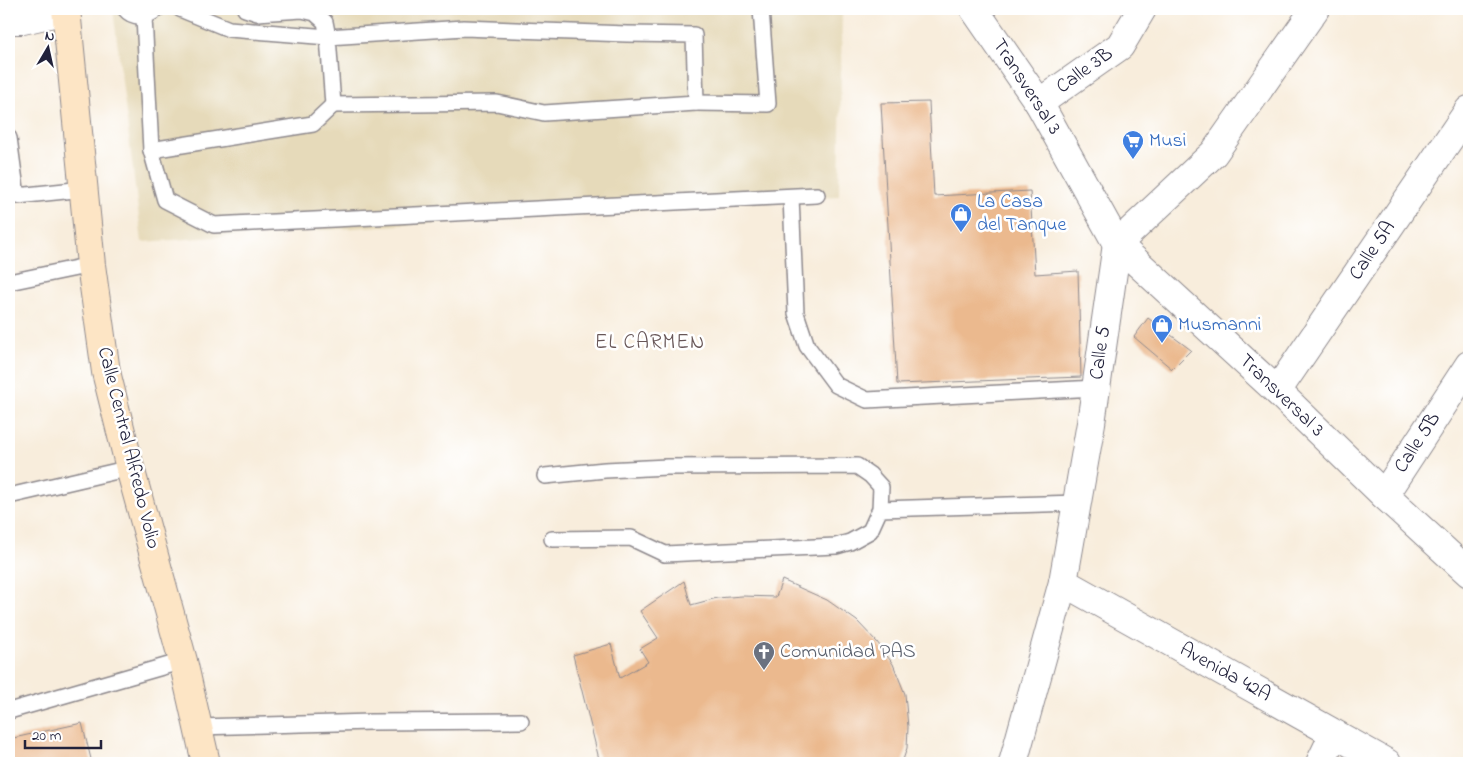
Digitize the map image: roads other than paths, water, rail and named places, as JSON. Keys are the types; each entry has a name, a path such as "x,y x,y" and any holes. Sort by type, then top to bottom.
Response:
{"main road":[{"name":"Calle Central Alfredo Volio","path":"66,9 91,265 106,372 130,468 183,661 206,763"}],"street":[{"path":"9,20 23,20 66,9"},
{"name":"Transversal 3","path":"974,9 1039,103 1117,244 1277,391 1384,496 1469,573"},
{"name":"Calle 3B","path":"1039,103 1120,46 1142,9"},
{"path":"1117,244 1214,153 1315,9"},
{"name":"Calle 5A","path":"1277,391 1469,110"},
{"name":"Calle 5","path":"1012,763 1063,582 1096,388 1117,244"},
{"name":"Calle 5B","path":"1384,496 1469,364"},
{"name":"Avenida 42A","path":"1063,582 1387,763"},
{"path":"1320,763 1334,734"}],"lane":[{"path":"125,9 129,14 144,16 157,9"},
{"path":"180,9 229,29 328,37 464,28 694,35 696,103"},
{"path":"245,9 257,13 302,10 316,14 325,22 328,37 333,105"},
{"path":"151,150 313,124 333,105 497,103 544,113 696,103 768,104 762,9"},
{"path":"144,16 151,150 165,200 214,225 817,195"},
{"path":"9,138 17,196 84,189"},
{"path":"791,197 796,312 807,346 836,385 866,400 1096,388"},
{"path":"9,282 91,265"},
{"path":"545,476 604,470 668,467 857,466 870,475 881,487 880,509 870,530 850,542 836,546 665,554 631,538 552,539"},
{"path":"9,496 130,468"},
{"path":"880,509 1077,503"},
{"path":"9,711 183,661"},
{"path":"198,727 371,722 521,721"}],"place":[{"name":"Musi","path":"1133,160"},
{"name":"La Casa del Tanque","path":"961,233"},
{"name":"Musmanni","path":"1162,344"},
{"name":"Comunidad PAS","path":"764,671"}],"district":[{"name":"EL CARMEN","path":"650,343"}]}
